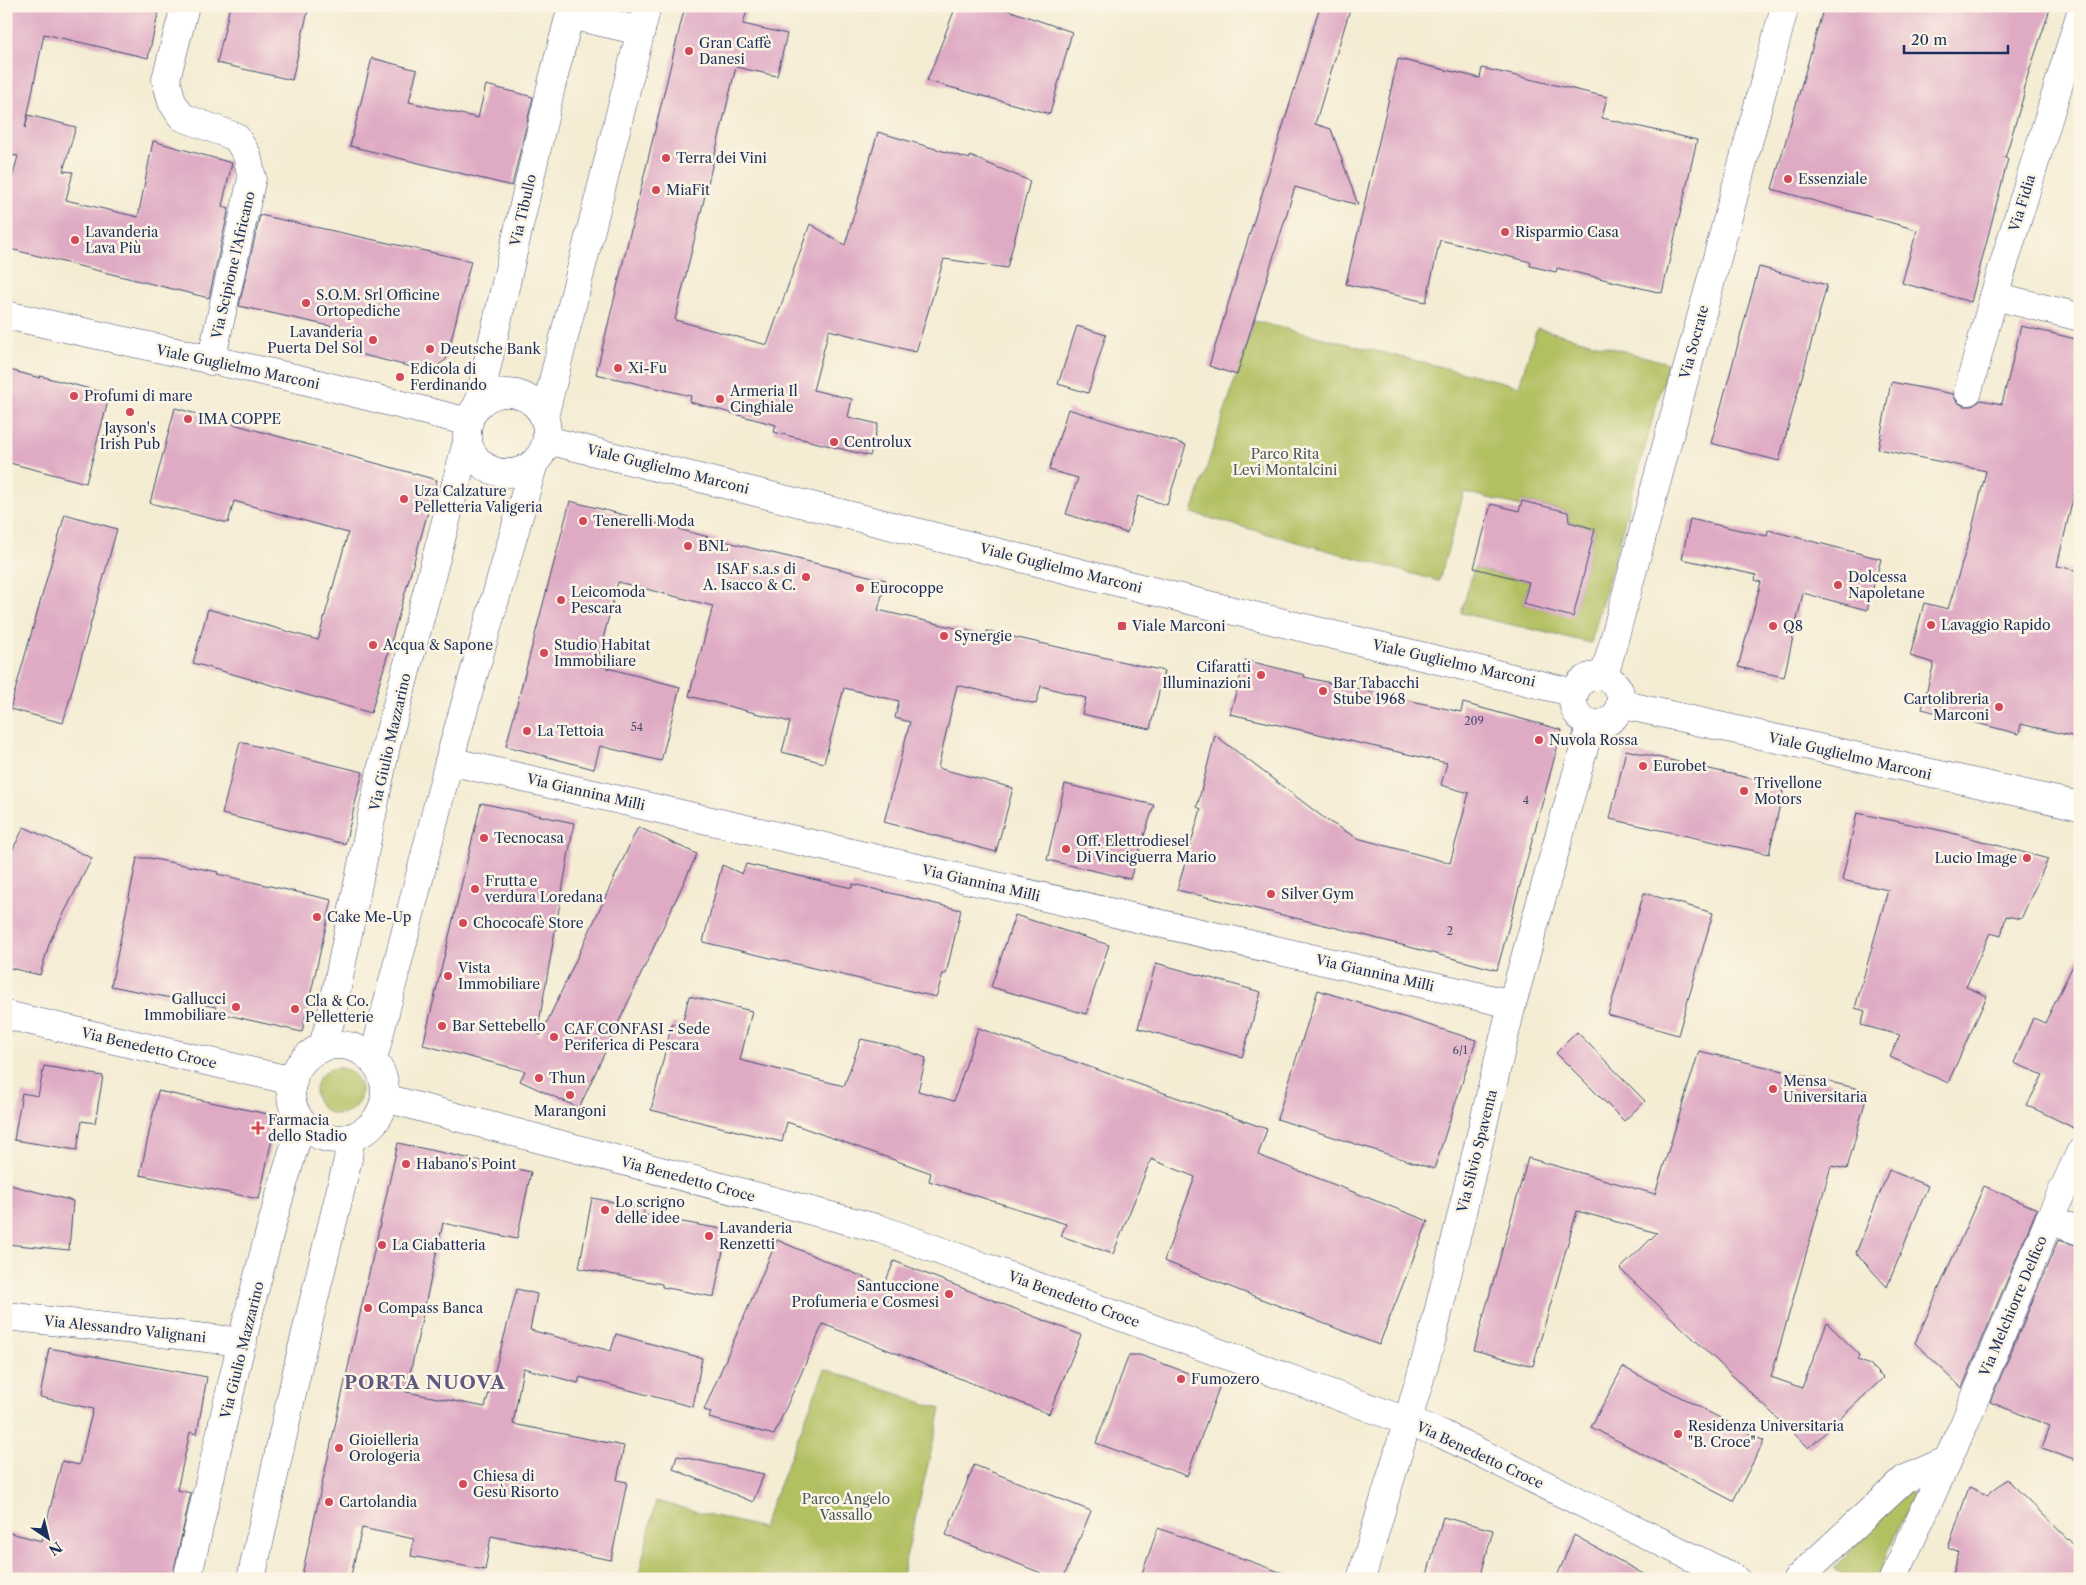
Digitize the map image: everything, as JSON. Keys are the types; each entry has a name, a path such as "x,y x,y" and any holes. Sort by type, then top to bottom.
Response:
{"street":[{"name":"Via Scipione l'Africano","path":"185,6 166,78 172,102 182,118 236,137 247,155 252,178 211,361"},
{"name":"Via Socrate","path":"1604,677 1785,6"},
{"name":"Via Tibullo","path":"472,422 571,10 644,19 542,440"},
{"name":"Via Fidia","path":"1968,391 1994,296 2080,15"},
{"path":"1994,296 2080,316"},
{"name":"Viale Guglielmo Marconi","path":"6,315 298,379 472,422"},
{"path":"373,1060 449,761 542,440 530,399 509,393 498,394 472,422 476,458 493,470 514,472 525,469 542,440"},
{"name":"Via Giulio Mazzarino","path":"322,1048 330,1022 386,746 472,422"},
{"name":"Viale Guglielmo Marconi","path":"542,440 1574,693"},
{"path":"1589,677 1604,677 1615,684 1620,697 1620,704 1610,720 1598,724 1591,723 1578,715 1573,700 1574,693 1578,686 1589,677"},
{"name":"Viale Guglielmo Marconi","path":"1620,704 2080,806"},
{"name":"Via Silvio Spaventa","path":"1361,1579 1432,1338 1512,1004 1591,723"},
{"name":"Via Giannina Milli","path":"449,761 1512,1004"},
{"name":"Via Benedetto Croce","path":"6,1015 292,1081"},
{"path":"336,1045 349,1046 363,1052 373,1060 385,1085 385,1098 381,1111 374,1123 363,1132 350,1138 324,1137 312,1132 302,1122 291,1100 292,1081 301,1063 310,1054 322,1048 336,1045"},
{"name":"Via Benedetto Croce","path":"385,1098 880,1229 1408,1421 1458,1441 1736,1579"},
{"name":"Via Giulio Mazzarino","path":"188,1579 243,1342 287,1168 302,1122"},
{"path":"251,1579 301,1353 348,1159 350,1138"},
{"name":"Via Melchiorre Delfico","path":"1893,1579 1965,1422 2049,1220 2080,1153"},
{"path":"2049,1220 2080,1231"},
{"name":"Via Alessandro Valignani","path":"6,1316 243,1342"},
{"path":"1797,1579 1905,1479 1948,1460"}],"green space":[{"name":"Parco Rita Levi Montalcini","path":"1254,321 1519,386 1537,328 1668,363 1591,643 1461,613 1474,568 1529,582 1523,604 1573,616 1595,529 1569,522 1568,512 1523,501 1521,506 1464,492 1439,581 1192,513"},
{"path":"338,1068 351,1072 357,1078 361,1091 357,1104 351,1110 338,1114 325,1110 319,1104 315,1091 319,1078 325,1072"},
{"name":"Parco Angelo Vassallo","path":"825,1369 941,1409 901,1579 638,1579 656,1501 762,1528"},
{"path":"1907,1492 1913,1495 1876,1579 1852,1579 1833,1569"}],"building":[{"path":"6,6 160,6 148,58 44,34 25,128 28,115 76,127 63,171 73,172 66,200 138,217 153,141 232,163 222,206 229,208 209,298 6,248 6,185 10,186 18,156 6,155"},
{"path":"230,6 309,6 292,80 217,63"},
{"path":"685,6 732,6 747,10 743,24 787,34 777,76 736,67 675,320 767,345 810,224 845,245 878,132 970,159 970,156 1030,181 1007,268 944,259 916,352 829,330 813,390 852,399 848,417 878,424 870,456 774,432 776,425 690,402 691,396 596,374"},
{"path":"956,6 996,6 1072,32 1050,114 927,81"},
{"path":"1320,6 1351,6 1315,124 1331,129 1358,205 1295,187 1237,375 1209,366"},
{"path":"1824,6 2051,6 2023,90 2025,91 2005,158 2008,159 1971,302 1902,283 1917,230 1772,189"},
{"path":"372,58 417,70 409,102 478,118 486,85 533,97 512,186 350,146"},
{"path":"1398,59 1480,78 1482,68 1607,97 1602,118 1697,140 1662,293 1557,268 1556,272 1530,266 1531,262 1440,240 1426,302 1346,284"},
{"path":"260,215 471,261 446,360 428,371 343,350 348,330 239,306"},
{"path":"1759,267 1827,285 1779,461 1711,443"},
{"path":"1077,326 1106,335 1088,393 1058,384"},
{"path":"2021,326 2080,340 2080,469 2057,566 2080,571 2080,738 2021,724 2019,734 1922,709 1934,663 1910,656 1924,603 1948,609 1970,537 1986,471 1878,449 1891,382 1953,394 1957,402 1964,406 1972,406 1981,400 2002,404"},
{"path":"6,369 110,394 86,483 6,462"},
{"path":"175,408 437,480 371,713 193,663 208,609 318,640 348,533 234,501 228,523 150,503"},
{"path":"1068,409 1186,445 1167,505 1138,496 1127,533 1066,514 1078,478 1049,470"},
{"path":"570,501 755,549 886,580 878,610 986,635 987,631 1164,671 1150,729 1082,714 1086,698 1041,686 1036,704 957,685 938,768 1013,788 996,852 884,822 910,722 895,718 899,701 844,688 824,763 782,752 790,722 689,696 713,606 618,582 596,665 680,687 661,761 600,746 594,769 506,746"},
{"path":"1522,501 1568,512 1569,522 1595,529 1573,617 1523,604 1529,582 1474,568 1491,504 1519,511"},
{"path":"65,514 117,529 63,723 10,709"},
{"path":"1690,519 1767,536 1768,530 1881,559 1867,610 1803,593 1784,677 1738,667 1761,582 1755,580 1756,575 1682,559"},
{"path":"1245,660 1305,675 1304,677 1461,712 1463,703 1562,730 1497,970 1333,927 1177,890 1201,809 1197,807 1215,735 1328,821 1357,838 1450,863 1469,793 1441,785 1447,763 1230,714"},
{"path":"240,742 363,772 345,844 222,814"},
{"path":"1626,750 1784,786 1769,854 1610,819"},
{"path":"1065,784 1154,805 1130,879 1047,860"},
{"path":"481,803 574,823 537,1034 541,1035 638,827 697,854 579,1108 520,1081 525,1071 423,1045"},
{"path":"1857,813 1948,832 2048,859 2021,919 2006,916 2001,936 1990,933 1966,987 1987,996 1948,1083 1890,1057 1900,1035 1861,1025 1865,1011 1855,1008 1888,890 1842,880"},
{"path":"24,827 92,858 50,941 40,975 6,967 6,863"},
{"path":"137,858 149,858 218,872 217,874 332,900 302,1032 214,1012 216,1007 111,986"},
{"path":"746,864 852,888 853,884 961,910 946,974 943,974 936,997 703,942 722,865 742,874"},
{"path":"1644,893 1713,913 1678,1035 1608,1015"},
{"path":"1015,915 1109,945 1086,1014 991,987"},
{"path":"2080,951 2080,1131 2027,1105 2043,1075 2014,1063 2033,1018 2045,1023"},
{"path":"1156,963 1261,992 1242,1057 1138,1028"},
{"path":"1318,990 1476,1040 1434,1169 1277,1119"},
{"path":"689,996 752,1011 740,1060 844,1086 861,1039 897,1047 926,1058 918,1091 954,1101 978,1028 1267,1129 1258,1155 1428,1221 1379,1345 1164,1261 1195,1177 1151,1159 1113,1254 1061,1236 1066,1224 929,1181 931,1173 787,1122 782,1142 651,1110 672,1023 682,1025"},
{"path":"1577,1032 1645,1101 1624,1121 1556,1053"},
{"path":"1699,1051 1868,1091 1847,1169 1831,1166 1771,1377 1802,1388 1827,1323 1860,1355 1858,1360 1870,1365 1883,1378 1809,1448 1620,1269 1657,1233 1577,1211 1533,1366 1474,1350 1528,1158 1655,1194"},
{"path":"44,1066 103,1076 95,1123 82,1121 77,1150 14,1140 22,1093 38,1096"},
{"path":"158,1091 277,1116 259,1199 140,1175"},
{"path":"398,1143 531,1172 517,1239 443,1223 406,1392 485,1407 517,1289 537,1294 530,1330 611,1351 616,1334 702,1358 693,1407 580,1377 578,1383 523,1368 513,1424 624,1446 617,1480 627,1482 611,1560 491,1536 485,1570 411,1556 414,1539 362,1528 350,1579 301,1579"},
{"path":"1889,1170 1928,1186 1887,1287 1856,1253"},
{"path":"6,1184 73,1201 69,1250 6,1244"},
{"path":"1984,1186 2037,1209 1962,1388 1915,1343"},
{"path":"592,1198 645,1208 643,1215 727,1230 714,1297 662,1287 662,1284 579,1268"},
{"path":"777,1240 884,1286 894,1261 1081,1335 1049,1414 823,1324 774,1435 709,1418 711,1412 704,1410"},
{"path":"2058,1240 2080,1246 2080,1461 2042,1448 2050,1426 1990,1402"},
{"path":"49,1348 207,1377 197,1434 190,1432 177,1490 191,1493 172,1579 6,1579 6,1532 42,1541 62,1461 79,1465 93,1409 40,1397"},
{"path":"1129,1355 1140,1355 1220,1385 1187,1476 1096,1443"},
{"name":"Residenza Universitaria \"B. Croce\"","path":"1623,1367 1764,1441 1733,1501 1591,1427"},
{"path":"677,1456 764,1474 753,1502 673,1469"},
{"path":"974,1465 1091,1511 1063,1579 1056,1579 946,1535"},
{"path":"2007,1479 2080,1551 2080,1579 1950,1579 1959,1553 1948,1548 1969,1487 1987,1495"},
{"path":"1443,1517 1493,1530 1480,1579 1426,1579"},
{"path":"1158,1528 1288,1575 1288,1579 1140,1579"},
{"path":"1574,1535 1652,1579 1556,1579"}],"place":[{"name":"Gran Caffè Danesi","path":"689,51"},
{"name":"Terra dei Vini","path":"666,158"},
{"name":"Essenziale","path":"1788,179"},
{"name":"MiaFit","path":"656,190"},
{"name":"Risparmio Casa","path":"1505,232"},
{"name":"Lavanderia Lava Più","path":"75,240"},
{"name":"S.O.M. Srl Officine Ortopediche","path":"306,303"},
{"name":"Lavanderia Puerta Del Sol","path":"373,340"},
{"name":"Deutsche Bank","path":"430,349"},
{"name":"Xi-Fu","path":"618,368"},
{"name":"Edicola di Ferdinando","path":"400,377"},
{"name":"Profumi di mare","path":"74,396"},
{"name":"Armeria Il Cinghiale","path":"720,399"},
{"name":"Jayson's Irish Pub","path":"130,412"},
{"name":"IMA COPPE","path":"188,419"},
{"name":"Centrolux","path":"834,442"},
{"name":"Uza Calzature Pelletteria Valigeria","path":"404,499"},
{"name":"Tenerelli Moda","path":"583,521"},
{"name":"BNL","path":"688,546"},
{"name":"ISAF s.a.s di A. Isacco & C.","path":"806,577"},
{"name":"Dolcessa Napoletane","path":"1838,585"},
{"name":"Eurocoppe","path":"860,588"},
{"name":"Leicomoda Pescara","path":"561,600"},
{"name":"Lavaggio Rapido","path":"1931,625"},
{"name":"Viale Marconi","path":"1122,626"},
{"name":"Q8","path":"1773,626"},
{"name":"Synergie","path":"944,636"},
{"name":"Acqua & Sapone","path":"373,645"},
{"name":"Studio Habitat Immobiliare","path":"544,653"},
{"name":"Cifaratti Illuminazioni","path":"1261,675"},
{"name":"Bar Tabacchi Stube 1968","path":"1323,691"},
{"name":"Cartolibreria Marconi","path":"1999,707"},
{"name":"La Tettoia","path":"527,731"},
{"name":"Nuvola Rossa","path":"1539,740"},
{"name":"Eurobet","path":"1643,766"},
{"name":"Trivellone Motors","path":"1744,791"},
{"name":"Tecnocasa","path":"484,838"},
{"name":"Off. Elettrodiesel Di Vinciguerra Mario","path":"1066,849"},
{"name":"Lucio Image","path":"2027,858"},
{"name":"Frutta e verdura Loredana","path":"475,889"},
{"name":"Silver Gym","path":"1271,894"},
{"name":"Cake Me-Up","path":"317,917"},
{"name":"Chococafè Store","path":"463,923"},
{"name":"Vista Immobiliare","path":"448,976"},
{"name":"Gallucci Immobiliare","path":"236,1007"},
{"name":"Cla & Co. Pelletterie","path":"295,1009"},
{"name":"Bar Settebello","path":"442,1026"},
{"name":"CAF CONFASI - Sede Periferica di Pescara","path":"554,1037"},
{"name":"Thun","path":"539,1078"},
{"name":"Mensa Universitaria","path":"1773,1089"},
{"name":"Marangoni","path":"570,1095"},
{"name":"Farmacia dello Stadio","path":"258,1128"},
{"name":"Habano's Point","path":"406,1164"},
{"name":"Lo scrigno delle idee","path":"605,1210"},
{"name":"Lavanderia Renzetti","path":"709,1236"},
{"name":"La Ciabatteria","path":"382,1245"},
{"name":"Santuccione Profumeria e Cosmesi","path":"949,1294"},
{"name":"Compass Banca","path":"368,1308"},
{"name":"Fumozero","path":"1181,1379"},
{"name":"Residenza Universitaria \"B. Croce\"","path":"1678,1434"},
{"name":"Gioielleria Orologeria","path":"339,1448"},
{"name":"Chiesa di Gesù Risorto","path":"463,1484"},
{"name":"Cartolandia","path":"329,1502"}],"district":[{"name":"PORTA NUOVA","path":"425,1382"}]}
